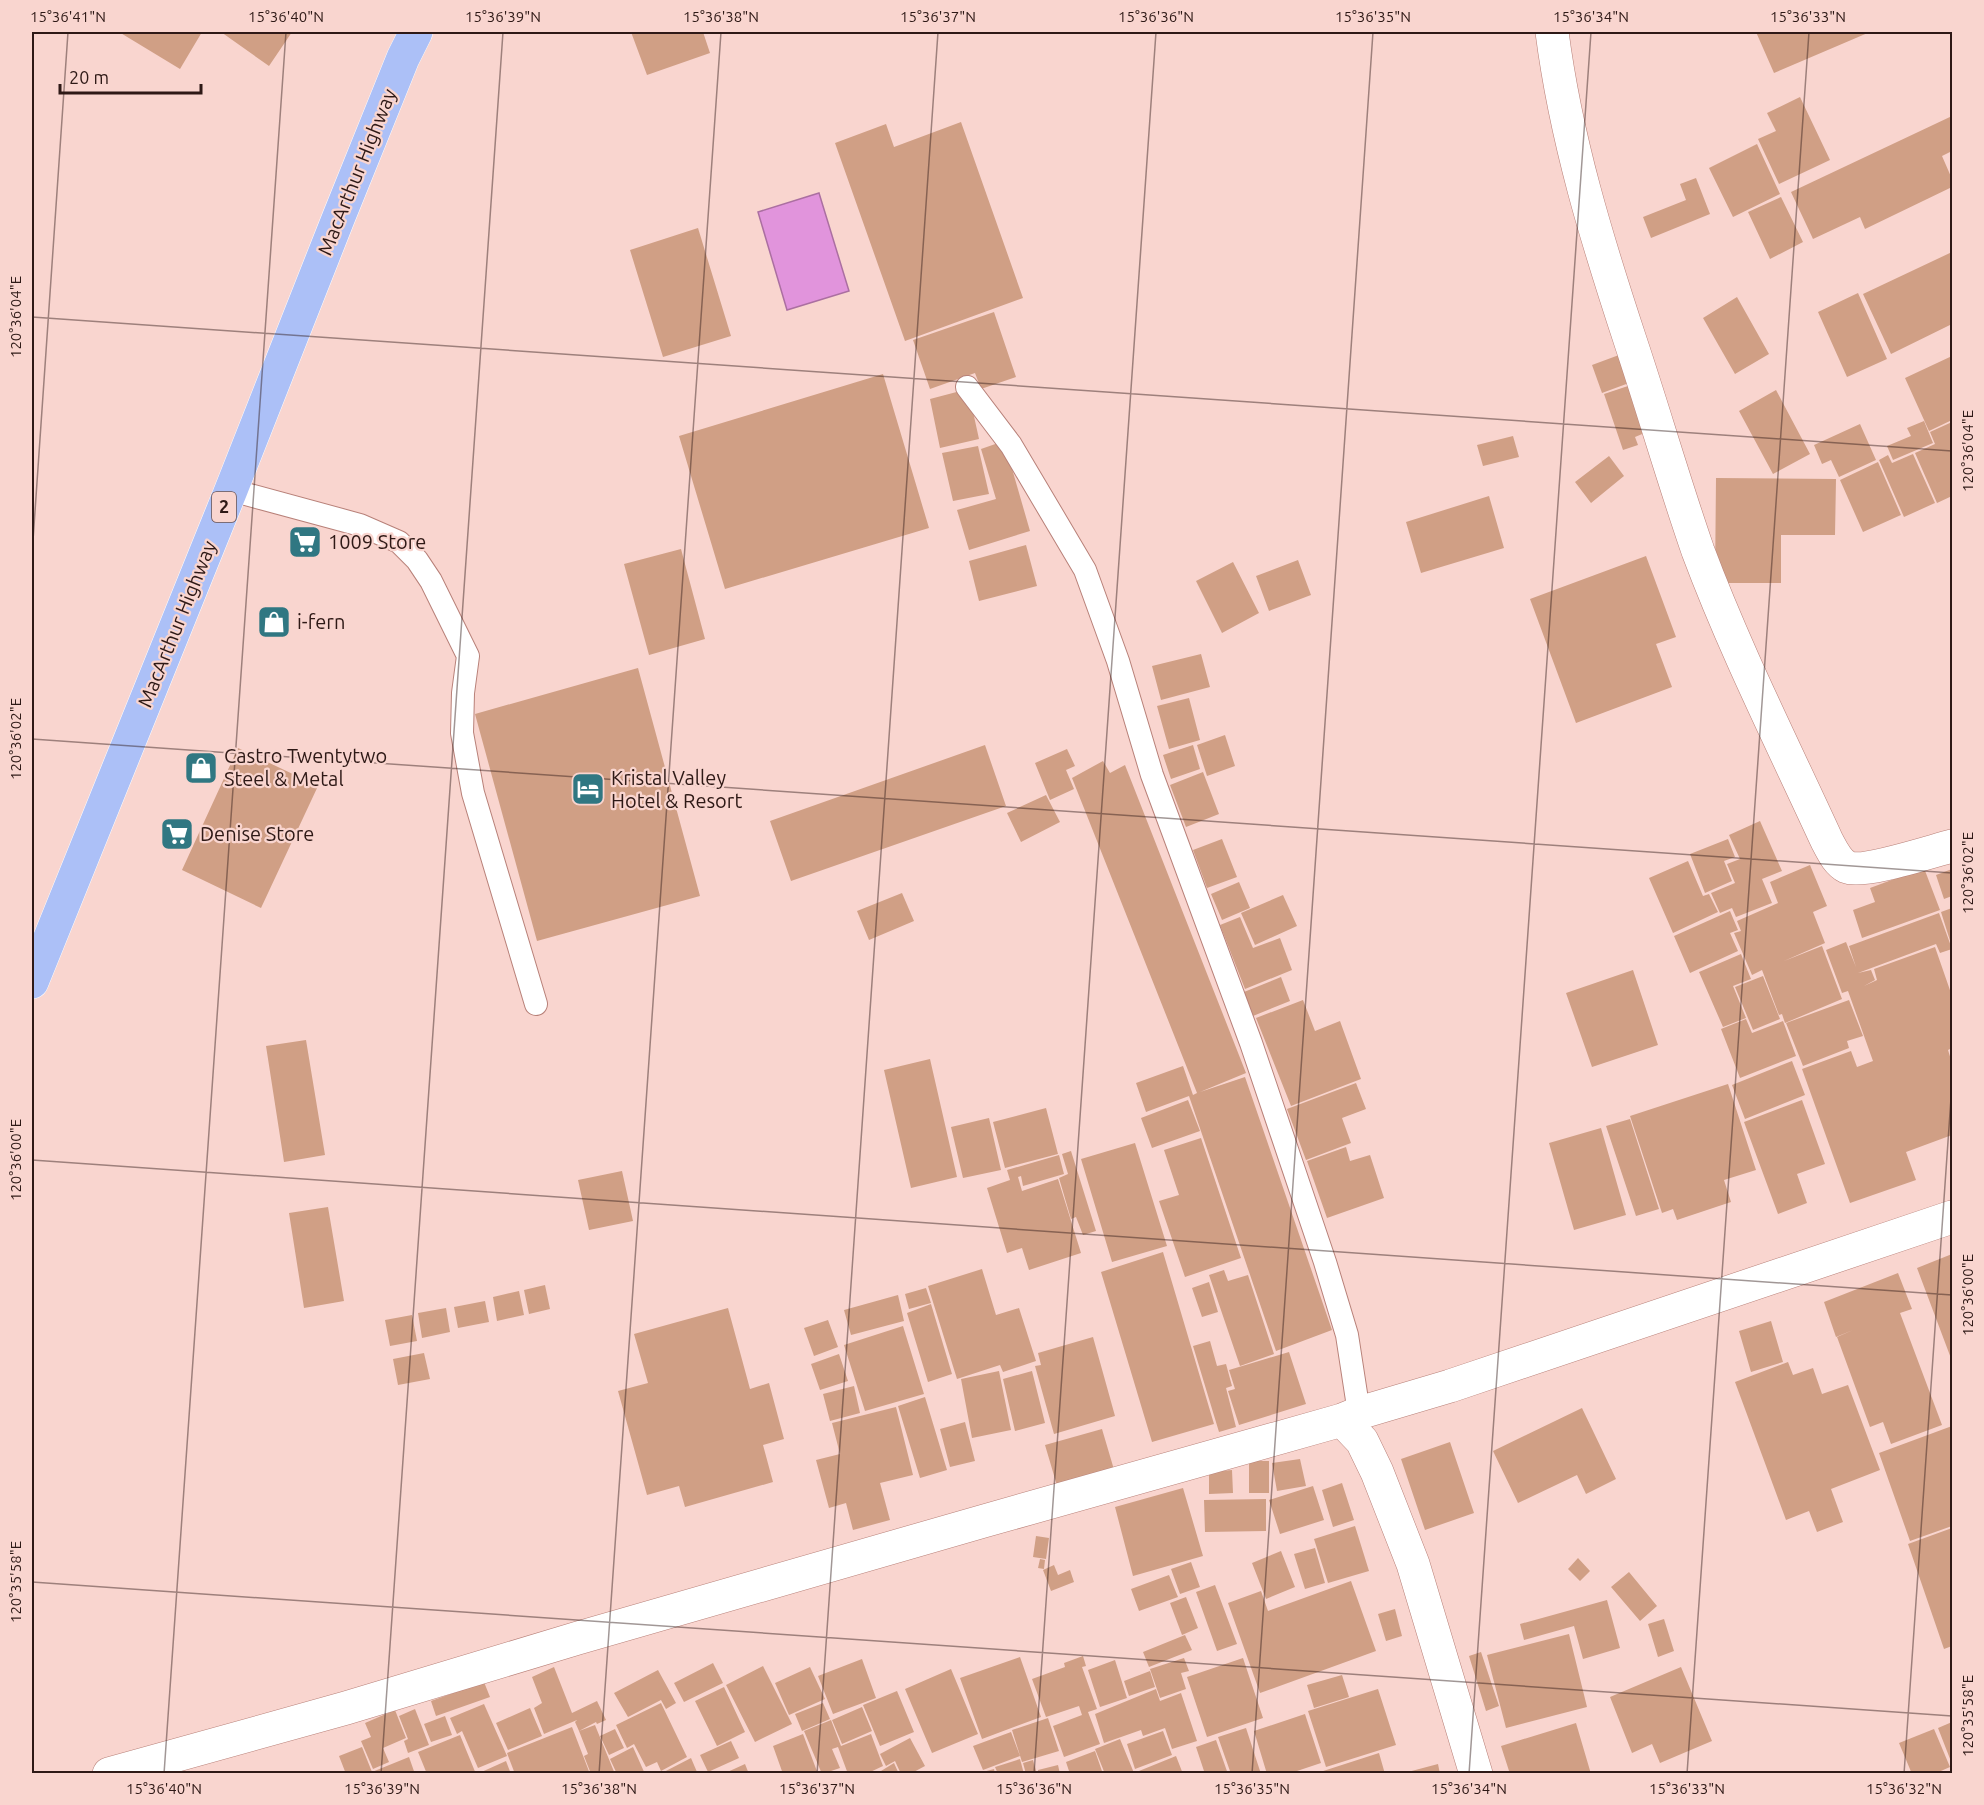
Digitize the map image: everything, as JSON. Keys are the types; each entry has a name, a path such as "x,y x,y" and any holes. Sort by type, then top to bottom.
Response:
{"highway":[{"name":"MacArthur Highway","path":"32,982 403,58 416,32"}],"street":[{"path":"1552,32 1568,126 1583,189 1603,258 1695,540 1724,615 1827,841 1840,863 1849,868 1862,869 1953,846"},
{"path":"110,1773 346,1708 713,1599 1450,1386 1953,1217"},
{"path":"1350,1416 1377,1472 1413,1564 1476,1773"}],"lane":[{"path":"967,387 1011,445 1085,570 1118,661 1152,775 1251,1043 1325,1262 1347,1335 1350,1416"},
{"path":"231,490 360,525 399,542 417,560 431,581 468,656 463,693 462,733 473,793 536,1004"}],"shaded area":[{"path":"819,193 849,291 787,310 758,212"}],"building":[{"path":"119,32 202,32 180,69"},
{"path":"221,32 292,32 269,66"},
{"path":"631,32 703,32 710,53 647,75"},
{"path":"1756,32 1870,32 1774,73"},
{"path":"1800,97 1830,160 1779,184 1758,139 1776,131 1767,113"},
{"path":"1952,116 1952,151 1942,156 1952,179 1952,187 1865,229 1860,217 1813,239 1791,192"},
{"path":"961,122 1023,298 905,341 835,143 886,124 894,147"},
{"path":"1757,144 1780,194 1733,217 1709,168"},
{"path":"1696,178 1710,214 1651,238 1643,217 1686,200 1680,184"},
{"path":"1781,197 1803,242 1770,259 1748,212"},
{"path":"698,228 731,336 663,357 630,250"},
{"path":"1952,252 1952,324 1891,354 1863,294"},
{"path":"1858,293 1887,359 1847,377 1818,312"},
{"path":"1737,297 1769,354 1735,374 1703,318"},
{"path":"994,312 1016,377 981,389 975,373 930,389 913,340"},
{"path":"1619,355 1629,383 1602,393 1592,365"},
{"path":"1952,356 1952,420 1929,431 1905,378"},
{"path":"883,374 929,528 725,589 679,436"},
{"path":"1631,385 1647,432 1635,437 1638,445 1623,450 1604,394"},
{"path":"968,389 979,439 940,448 930,399"},
{"path":"1776,390 1810,454 1773,474 1739,411"},
{"path":"1924,421 1933,443 1893,460 1887,446 1911,436 1907,428"},
{"path":"1952,422 1952,496 1937,503 1915,453 1935,444 1930,432"},
{"path":"1860,424 1876,460 1839,477 1831,460 1822,464 1814,445"},
{"path":"1513,436 1519,457 1483,466 1477,445"},
{"path":"1004,441 1030,531 969,550 957,510 996,499 981,449"},
{"path":"978,446 989,494 953,501 942,453"},
{"path":"1913,454 1935,503 1904,517 1879,460 1888,455 1892,463"},
{"path":"1609,456 1624,476 1591,503 1575,482"},
{"path":"1878,462 1901,515 1863,532 1840,480"},
{"path":"1716,478 1836,479 1835,535 1781,535 1781,583 1715,583"},
{"path":"1489,496 1504,548 1421,573 1406,522"},
{"path":"1026,545 1037,586 979,601 969,561"},
{"path":"681,549 705,639 649,655 624,564"},
{"path":"1646,556 1676,637 1656,644 1672,687 1576,723 1530,599"},
{"path":"1298,560 1311,595 1269,611 1256,576"},
{"path":"1233,562 1259,613 1222,633 1196,581"},
{"path":"1201,654 1210,687 1161,700 1152,666"},
{"path":"638,668 700,896 537,941 475,714"},
{"path":"1189,698 1200,740 1169,749 1157,706"},
{"path":"1225,735 1235,766 1207,776 1197,745"},
{"path":"985,745 1006,806 791,881 770,821"},
{"path":"1193,745 1200,769 1171,779 1163,755"},
{"path":"238,748 318,786 261,908 182,870"},
{"path":"1067,749 1075,766 1066,770 1074,789 1050,800 1035,763"},
{"path":"1103,761 1110,773 1125,765 1246,1073 1200,1092 1245,1077 1332,1330 1276,1351 1189,1096 1146,1112 1136,1083 1183,1066 1193,1095 1197,1093 1072,778"},
{"path":"1203,772 1219,814 1186,827 1170,785"},
{"path":"1046,795 1060,822 1021,842 1007,813"},
{"path":"1760,821 1782,871 1762,879 1772,903 1736,917 1732,908 1720,913 1711,893 1735,883 1727,864 1740,859 1729,835"},
{"path":"1222,839 1237,877 1207,888 1193,850"},
{"path":"1728,839 1735,857 1724,861 1732,881 1705,893 1690,854"},
{"path":"1688,861 1703,896 1709,894 1718,912 1673,933 1649,878"},
{"path":"1810,865 1827,906 1813,912 1825,943 1784,961 1822,946 1842,999 1785,1023 1782,1014 1779,1015 1762,970 1752,975 1734,933 1741,931 1737,921 1778,903 1770,882"},
{"path":"1924,868 1940,910 1862,938 1853,910 1875,902 1870,888"},
{"path":"1952,869 1952,896 1944,899 1936,875"},
{"path":"1239,882 1250,908 1222,920 1211,894"},
{"path":"902,893 914,921 869,940 857,911"},
{"path":"1283,895 1297,926 1255,945 1241,913"},
{"path":"1952,908 1952,947 1941,912"},
{"path":"1730,911 1738,930 1730,933 1738,951 1690,973 1674,936"},
{"path":"1939,913 1952,949 1940,953 1936,944 1858,973 1871,970 1875,980 1864,986 1877,980 1874,969 1935,947 1952,996 1952,1048 1948,1050 1952,1063 1952,1135 1906,1152 1916,1180 1850,1203 1802,1069 1851,1051 1857,1067 1873,1061 1848,991 1842,993 1826,950 1846,942 1856,967 1849,946"},
{"path":"1240,917 1253,948 1280,938 1292,970 1245,989 1220,925"},
{"path":"1741,954 1751,979 1733,986 1746,1018 1723,1027 1699,972"},
{"path":"1633,970 1658,1045 1592,1067 1566,993"},
{"path":"1763,976 1780,1019 1753,1030 1735,987"},
{"path":"1281,977 1290,1001 1253,1016 1244,992"},
{"path":"1303,1000 1315,1031 1340,1021 1361,1079 1291,1106 1256,1018"},
{"path":"1849,1000 1863,1036 1847,1041 1849,1048 1803,1066 1786,1023"},
{"path":"1746,1019 1752,1033 1783,1021 1796,1056 1740,1078 1721,1029"},
{"path":"306,1040 325,1155 284,1162 266,1046"},
{"path":"930,1059 957,1177 911,1188 884,1070"},
{"path":"1792,1061 1805,1095 1745,1119 1732,1085"},
{"path":"1356,1083 1366,1109 1342,1118 1351,1143 1306,1160 1287,1109"},
{"path":"1728,1084 1756,1170 1724,1180 1731,1202 1677,1220 1673,1209 1662,1213 1630,1116"},
{"path":"1188,1100 1200,1131 1152,1148 1141,1118"},
{"path":"1802,1100 1825,1164 1797,1174 1807,1203 1778,1214 1744,1122"},
{"path":"1046,1108 1058,1154 1005,1168 993,1122"},
{"path":"989,1118 1001,1170 963,1178 951,1127"},
{"path":"1630,1119 1659,1209 1636,1216 1606,1126"},
{"path":"1601,1128 1626,1215 1574,1230 1549,1143"},
{"path":"1201,1138 1241,1258 1185,1277 1159,1201 1179,1195 1164,1150"},
{"path":"1135,1143 1167,1246 1112,1262 1081,1159"},
{"path":"1346,1147 1350,1161 1370,1155 1384,1198 1327,1218 1307,1161"},
{"path":"1071,1151 1096,1231 1083,1235 1076,1217 1071,1219 1059,1178 1068,1174 1062,1154"},
{"path":"1059,1155 1064,1174 1023,1186 1021,1176 1018,1177 1022,1191 1058,1179 1081,1253 1029,1270 1022,1248 1007,1253 987,1188 1010,1180 1007,1170"},
{"path":"622,1171 633,1221 589,1230 578,1180"},
{"path":"328,1207 344,1301 304,1308 289,1213"},
{"path":"1163,1252 1214,1424 1152,1442 1101,1272"},
{"path":"1952,1254 1952,1361 1917,1268"},
{"path":"982,1269 996,1315 1019,1308 1036,1361 1003,1372 1000,1365 957,1379 928,1286"},
{"path":"1224,1270 1228,1281 1248,1275 1274,1354 1240,1366 1209,1275"},
{"path":"1898,1273 1912,1309 1900,1313 1942,1425 1891,1444 1883,1422 1870,1427 1837,1337 1853,1330 1836,1337 1824,1302"},
{"path":"1209,1282 1218,1312 1202,1317 1192,1288"},
{"path":"545,1285 550,1309 529,1314 524,1290"},
{"path":"926,1288 931,1303 909,1309 905,1294"},
{"path":"519,1291 524,1315 497,1321 493,1297"},
{"path":"898,1295 904,1321 851,1335 844,1310"},
{"path":"485,1301 489,1322 458,1328 454,1307"},
{"path":"931,1304 952,1374 928,1382 907,1313"},
{"path":"446,1308 450,1332 422,1338 418,1313"},
{"path":"728,1308 750,1389 769,1383 784,1439 763,1445 773,1482 685,1507 679,1486 647,1495 618,1391 648,1383 634,1334"},
{"path":"412,1315 417,1341 390,1346 385,1320"},
{"path":"828,1320 838,1347 814,1356 804,1328"},
{"path":"1771,1321 1783,1362 1751,1372 1739,1331"},
{"path":"903,1326 924,1394 865,1411 844,1345"},
{"path":"1093,1337 1115,1416 1054,1434 1035,1366 1041,1365 1038,1353"},
{"path":"1210,1341 1217,1366 1226,1364 1232,1386 1226,1388 1236,1427 1219,1432 1193,1346"},
{"path":"1289,1352 1306,1404 1239,1425 1228,1391 1235,1389 1229,1370"},
{"path":"424,1353 430,1379 398,1385 393,1359"},
{"path":"839,1354 848,1381 820,1390 811,1364"},
{"path":"1788,1362 1793,1375 1813,1368 1822,1394 1848,1385 1880,1470 1831,1489 1843,1522 1817,1532 1809,1511 1786,1520 1735,1382"},
{"path":"999,1371 1011,1430 972,1438 961,1379"},
{"path":"1032,1371 1045,1423 1015,1431 1003,1379"},
{"path":"854,1386 860,1413 830,1421 823,1394"},
{"path":"925,1397 947,1470 920,1478 898,1406"},
{"path":"896,1407 913,1475 880,1483 890,1520 853,1530 846,1503 829,1508 816,1460 840,1454 832,1423"},
{"path":"1582,1408 1616,1479 1586,1494 1577,1475 1518,1503 1493,1451"},
{"path":"965,1422 975,1461 950,1467 940,1429"},
{"path":"1952,1426 1952,1526 1910,1541 1879,1453"},
{"path":"1102,1429 1115,1473 1058,1489 1045,1445"},
{"path":"1450,1442 1474,1513 1425,1530 1401,1459"},
{"path":"1300,1459 1306,1486 1277,1491 1272,1463"},
{"path":"1249,1461 1269,1461 1269,1493 1249,1493"},
{"path":"1232,1470 1233,1493 1209,1494 1209,1472"},
{"path":"1342,1483 1354,1520 1333,1527 1322,1490"},
{"path":"1313,1486 1324,1520 1280,1534 1269,1500"},
{"path":"1183,1488 1203,1556 1133,1576 1115,1507"},
{"path":"1266,1499 1266,1531 1205,1532 1204,1500"},
{"path":"1355,1526 1369,1571 1328,1583 1314,1539"},
{"path":"1952,1528 1952,1646 1944,1649 1908,1544"},
{"path":"1036,1536 1049,1538 1046,1559 1033,1557"},
{"path":"1315,1548 1325,1583 1305,1589 1294,1554"},
{"path":"1281,1551 1295,1587 1266,1599 1252,1563"},
{"path":"1578,1558 1590,1571 1580,1581 1568,1569"},
{"path":"1040,1559 1045,1560 1044,1569 1038,1568"},
{"path":"1191,1562 1200,1587 1180,1594 1171,1569"},
{"path":"1054,1565 1058,1575 1070,1570 1074,1582 1051,1591 1043,1570"},
{"path":"1629,1572 1657,1606 1640,1621 1611,1587"},
{"path":"1169,1575 1178,1597 1139,1611 1131,1589"},
{"path":"1351,1581 1376,1651 1260,1693 1228,1603 1261,1591 1268,1611"},
{"path":"1215,1585 1237,1644 1217,1651 1196,1592"},
{"path":"1186,1597 1198,1628 1182,1635 1170,1603"},
{"path":"1607,1600 1620,1648 1583,1659 1574,1626 1524,1640 1520,1624"},
{"path":"1395,1609 1402,1636 1386,1641 1378,1614"},
{"path":"1664,1619 1674,1651 1658,1657 1648,1624"},
{"path":"1569,1634 1587,1707 1506,1728 1487,1655"},
{"path":"1185,1635 1192,1650 1149,1667 1143,1652"},
{"path":"1481,1652 1499,1706 1486,1711 1469,1656"},
{"path":"1083,1656 1086,1666 1082,1667 1097,1709 1088,1712 1100,1744 1064,1757 1053,1726 1082,1715 1079,1706 1046,1717 1032,1679 1065,1667 1064,1663"},
{"path":"1020,1657 1041,1717 982,1739 960,1678"},
{"path":"1184,1658 1189,1671 1181,1673 1186,1689 1160,1698 1150,1669"},
{"path":"1243,1658 1263,1718 1207,1737 1187,1677"},
{"path":"862,1659 876,1698 833,1714 818,1676"},
{"path":"1115,1660 1127,1698 1100,1707 1088,1670"},
{"path":"713,1663 723,1683 684,1702 674,1683"},
{"path":"763,1666 792,1724 755,1742 726,1685"},
{"path":"554,1667 572,1713 597,1701 606,1720 597,1724 596,1722 579,1731 575,1722 577,1720 544,1734 534,1708 542,1703 532,1677"},
{"path":"810,1667 825,1699 789,1715 775,1683"},
{"path":"1681,1667 1712,1741 1660,1763 1652,1744 1632,1753 1610,1697"},
{"path":"951,1669 978,1734 932,1753 905,1689"},
{"path":"658,1670 676,1703 666,1709 661,1700 628,1717 614,1693"},
{"path":"1150,1671 1155,1687 1129,1696 1124,1681"},
{"path":"1342,1675 1349,1697 1314,1708 1307,1685"},
{"path":"484,1682 490,1697 436,1716 431,1701"},
{"path":"724,1687 745,1732 717,1746 695,1701"},
{"path":"1156,1689 1160,1701 1181,1693 1197,1741 1172,1749 1165,1728 1143,1736 1141,1730 1104,1743 1095,1714"},
{"path":"1378,1689 1396,1745 1326,1767 1308,1711"},
{"path":"897,1691 914,1732 880,1746 863,1705"},
{"path":"661,1703 687,1757 661,1771 657,1762 646,1767 634,1744 627,1748 616,1725"},
{"path":"823,1703 830,1719 802,1731 795,1714"},
{"path":"484,1704 507,1756 478,1768 462,1731 457,1734 450,1718"},
{"path":"862,1707 872,1731 842,1744 832,1720"},
{"path":"530,1708 542,1736 508,1750 496,1723"},
{"path":"415,1709 429,1745 408,1753 404,1741 408,1739 399,1716"},
{"path":"395,1710 406,1738 383,1748 389,1762 373,1769 361,1741 371,1737 365,1723"},
{"path":"1305,1714 1321,1763 1288,1774 1267,1774 1254,1731"},
{"path":"445,1716 452,1735 431,1742 424,1724"},
{"path":"1048,1718 1059,1751 1022,1762 1012,1730"},
{"path":"831,1720 841,1746 871,1734 883,1766 866,1774 848,1774 838,1747 832,1749 840,1768 822,1774 804,1731"},
{"path":"1952,1722 1952,1764 1938,1728"},
{"path":"1576,1723 1591,1774 1510,1774 1501,1746"},
{"path":"595,1725 615,1774 591,1774 584,1756 588,1754 579,1731"},
{"path":"572,1727 590,1774 515,1774 507,1753"},
{"path":"1246,1728 1261,1774 1231,1774 1218,1737"},
{"path":"615,1729 624,1748 609,1755 600,1736"},
{"path":"1934,1729 1950,1767 1934,1774 1912,1774 1899,1743"},
{"path":"1163,1731 1172,1755 1135,1769 1127,1744"},
{"path":"1011,1732 1020,1756 983,1770 973,1746"},
{"path":"803,1734 818,1774 783,1774 773,1746"},
{"path":"460,1735 476,1774 427,1774 418,1752"},
{"path":"910,1738 925,1766 910,1774 901,1774 895,1761 886,1766 880,1754"},
{"path":"1120,1739 1134,1773 1176,1756 1183,1774 1105,1774 1095,1749"},
{"path":"1216,1740 1228,1774 1205,1774 1196,1747"},
{"path":"731,1741 739,1758 708,1772 700,1755"},
{"path":"362,1747 372,1772 409,1757 415,1774 346,1774 339,1756"},
{"path":"633,1747 645,1774 617,1774 610,1759"},
{"path":"1095,1751 1103,1774 1070,1774 1066,1762"},
{"path":"1379,1753 1385,1774 1317,1774 1317,1773"},
{"path":"691,1758 697,1772 660,1774"},
{"path":"1020,1759 1024,1774 998,1774 995,1767"},
{"path":"1033,1760 1037,1774 1026,1774 1023,1763"},
{"path":"506,1761 511,1774 477,1774"},
{"path":"894,1763 899,1774 874,1774 881,1771"},
{"path":"745,1764 749,1774 723,1774"},
{"path":"1438,1764 1440,1774 1404,1774 1404,1773"},
{"path":"1058,1765 1060,1774 1038,1774 1038,1770"},
{"path":"994,1769 995,1774 979,1774 979,1773"}],"place":[{"name":"1009 Store","path":"305,542"},
{"name":"i-fern","path":"274,622"},
{"name":"Castro Twentytwo Steel & Metal","path":"201,768"},
{"name":"Kristal Valley Hotel & Resort","path":"588,789"},
{"name":"Denise Store","path":"177,834"}]}
